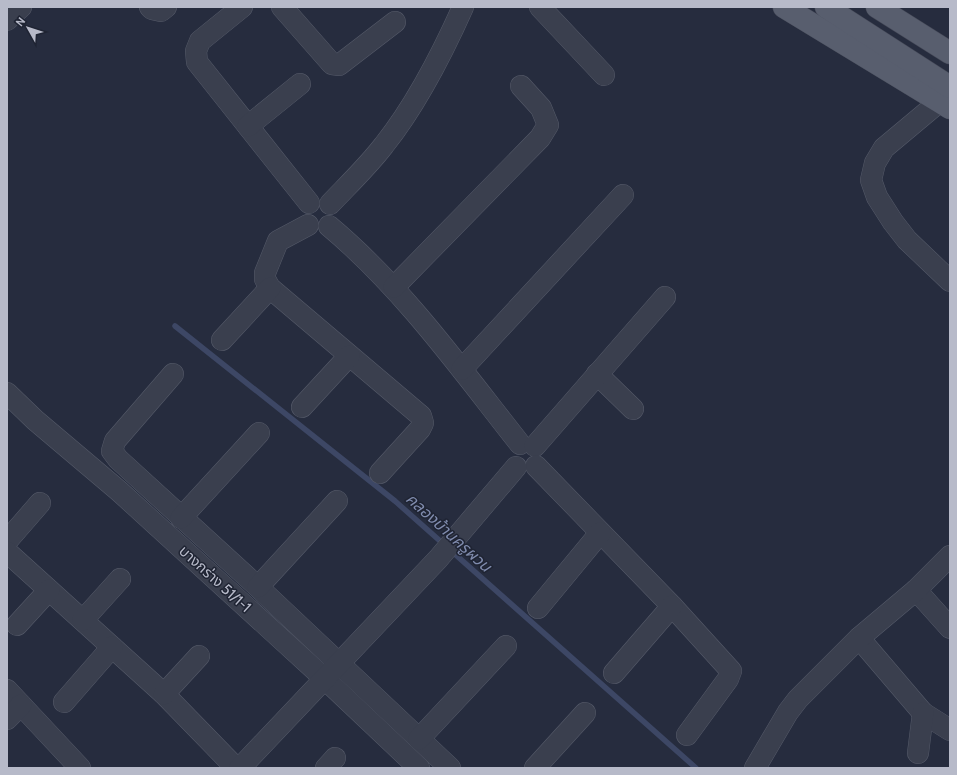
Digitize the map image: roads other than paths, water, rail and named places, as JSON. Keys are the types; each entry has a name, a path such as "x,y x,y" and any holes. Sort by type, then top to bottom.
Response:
{"main road":[{"path":"784,7 946,99"},
{"path":"826,7 946,99"},
{"path":"876,7 950,53"}],"street":[{"path":"7,20 21,7"},
{"path":"150,7 161,11 166,7"},
{"path":"242,7 200,41 196,51 197,62 309,203"},
{"path":"282,7 332,64 335,65 340,65 395,22"},
{"path":"330,204 384,146 412,104 448,41 463,7"},
{"path":"540,7 604,75"},
{"path":"248,126 300,84"},
{"path":"394,288 540,138 548,125 541,108 521,86"},
{"path":"946,99 884,148 875,163 871,180 877,197 907,240 950,281"},
{"path":"462,370 623,195"},
{"path":"320,199 330,204 334,215 333,221 329,226 318,230 308,225 304,220 304,214 305,208 309,203 320,199"},
{"path":"308,225 278,241 265,273 265,279 270,288 420,416 423,423 420,429 380,472"},
{"path":"329,226 394,288 462,370 527,455 600,533 672,606 730,672 728,679 687,734"},
{"path":"222,340 270,288"},
{"path":"240,768 444,553 527,455 665,297"},
{"path":"302,407 349,356"},
{"path":"172,374 115,441 112,451 118,459 340,663 450,768"},
{"path":"597,374 634,409"},
{"name":"บางกร่าง 51/1-1","path":"7,393 35,420 119,491 325,679 419,768"},
{"path":"181,518 259,432"},
{"path":"258,587 338,501"},
{"path":"7,541 40,503"},
{"path":"538,608 600,533"},
{"path":"7,552 164,694 236,768"},
{"path":"755,768 788,712 798,699 859,638 916,590 950,557"},
{"path":"83,620 120,579"},
{"path":"17,624 49,590"},
{"path":"916,590 950,628"},
{"path":"614,673 672,606"},
{"path":"859,638 924,713 950,730"},
{"path":"419,739 506,646"},
{"path":"64,702 112,647"},
{"path":"164,694 199,656"},
{"path":"7,690 14,712 80,768"},
{"path":"535,768 585,713"},
{"path":"918,753 924,713"}],"waterway":[{"name":"คลองบ้านครูผวน","path":"175,326 395,501 696,768"}]}
